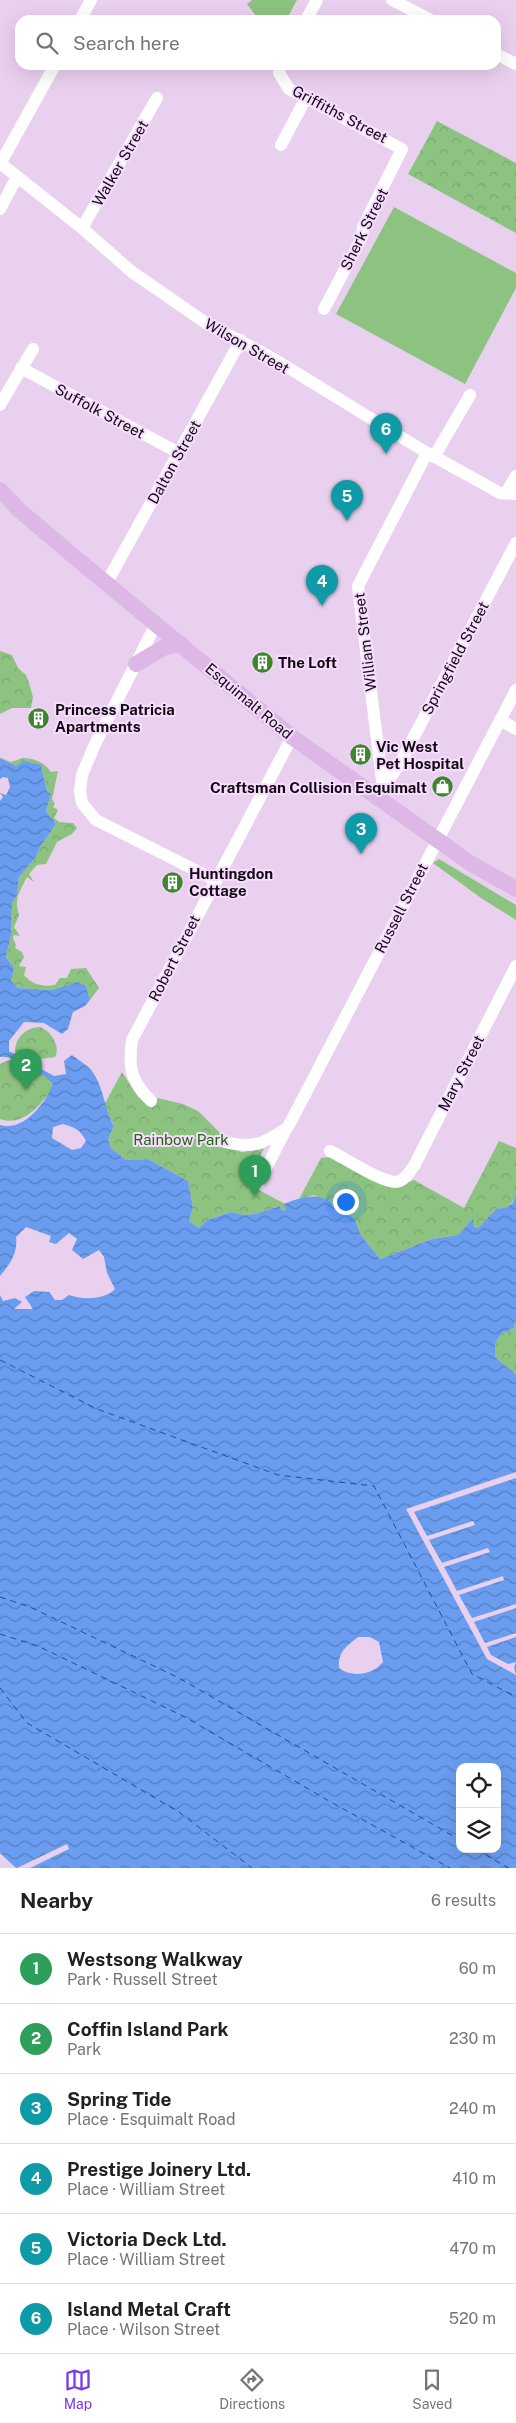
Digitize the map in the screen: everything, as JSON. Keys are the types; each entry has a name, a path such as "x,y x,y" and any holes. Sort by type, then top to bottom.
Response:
{"main road":[{"name":"Esquimalt Road","path":"0,490 19,510 106,584 292,737 380,793 437,840 470,863 516,889"},
{"path":"136,664 165,647 181,644"}],"street":[{"path":"83,15 91,0"},
{"path":"309,15 317,0"},
{"path":"392,0 421,15"},
{"path":"501,56 516,64"},
{"path":"0,163 52,70"},
{"name":"Griffiths Street","path":"281,71 289,89 402,149"},
{"name":"Walker Street","path":"82,228 157,98"},
{"path":"281,145 306,98"},
{"name":"Sherk Street","path":"324,309 362,237 363,226 402,149"},
{"name":"Wilson Street","path":"0,163 82,228 132,272 206,323 240,340 431,455 500,493 511,493"},
{"path":"0,209 18,177"},
{"name":"Dalton Street","path":"106,584 240,340"},
{"path":"0,405 33,350"},
{"name":"Suffolk Street","path":"21,368 179,453"},
{"name":"William Street","path":"380,793 358,586 431,455 470,395"},
{"path":"511,493 516,476"},
{"name":"Springfield Street","path":"380,793 399,765 516,543"},
{"path":"156,624 95,744 82,775 80,790 82,802 96,820 215,880"},
{"name":"Russell Street","path":"258,1184 516,690"},
{"path":"500,720 516,729"},
{"name":"Robert Street","path":"151,1101 140,1090 130,1066 132,1040 292,737"},
{"name":"Mary Street","path":"330,1151 383,1178 396,1182 404,1179 414,1166 516,966"},
{"name":"Russell Street","path":"221,1141 238,1146 254,1145 268,1141 288,1127"}],"green space":[{"path":"252,0 297,0 289,15 255,15 247,4"},
{"path":"437,121 516,163 516,233 408,174"},
{"path":"394,207 516,273 516,288 465,384 336,314"},
{"path":"0,651 12,655 18,668 26,675 33,697 31,708 12,708 0,714"},
{"path":"0,758 11,762 23,758 32,759 43,764 51,772 58,771 52,799 55,804 53,807 58,810 54,818 59,822 73,823 77,828 72,834 57,842 46,864 37,865 29,874 34,882 27,877 20,892 17,900 19,915 14,927 20,936 14,935 13,938 16,945 15,948 22,952 24,957 19,966 26,967 24,975 31,981 46,986 55,985 60,978 67,978 71,969 86,968 99,988 90,1000 86,986 53,990 18,988 11,981 14,968 6,957 11,936 12,903 17,895 19,877 36,857 40,847 56,824 46,811 51,794 47,791 41,765 16,766"},
{"path":"439,859 516,905 516,920 481,898 433,863"},
{"path":"40,1027 54,1039 57,1048 55,1057 41,1059 15,1052 17,1042 22,1034 30,1029"},
{"path":"18,1056 32,1064 55,1085 32,1112 25,1117 9,1121 0,1119 0,1064"},
{"name":"Rainbow Park","path":"122,1072 138,1097 152,1108 158,1098 183,1104 198,1111 221,1134 215,1144 242,1152 264,1149 246,1183 285,1204 286,1210 282,1212 280,1206 255,1214 244,1215 229,1212 207,1220 199,1228 189,1221 193,1207 188,1181 148,1159 126,1160 111,1148 108,1139 114,1126 104,1105"},
{"path":"499,1141 516,1148 516,1194 513,1202 507,1207 496,1209 478,1228 474,1228 473,1220 458,1235 432,1239 380,1259 360,1234 356,1221 334,1203 313,1195 299,1199 321,1158 333,1157 405,1183 414,1180 464,1208"},
{"path":"516,1319 516,1374 495,1357 495,1343 502,1333 514,1328"}],"water":[{"path":"0,758 16,766 24,761 41,765 47,791 51,794 46,811 56,824 40,847 36,857 19,877 17,895 12,903 11,936 6,957 14,968 11,981 18,988 53,990 78,982 86,986 90,1000 85,1006 73,1012 68,1029 62,1034 44,1023 24,1022 9,1041 9,1051 54,1076 66,1074 64,1061 72,1055 89,1068 99,1083 114,1126 108,1139 111,1148 126,1160 148,1159 188,1181 193,1207 189,1221 199,1228 207,1220 230,1212 244,1215 255,1214 280,1206 282,1211 286,1210 284,1204 305,1197 318,1197 331,1202 353,1218 361,1235 380,1259 432,1239 458,1235 473,1219 474,1227 478,1228 496,1209 507,1207 513,1203 516,1194 516,1319 514,1328 502,1333 495,1343 495,1357 516,1374 516,1868 16,1868 0,1853 0,1295 3,1301 15,1298 22,1302 14,1309 33,1309 25,1297 34,1291 49,1292 55,1300 62,1300 69,1295 80,1298 99,1297 111,1293 115,1289 107,1273 104,1257 99,1250 83,1259 72,1250 77,1239 69,1233 56,1244 49,1242 51,1236 26,1227 16,1237 14,1254 0,1276 0,1125 9,1126 26,1120 46,1099 53,1083 35,1070 19,1062 0,1057 0,801 3,797 0,793 6,795 10,787 8,778 3,777 0,779","holes":["63,1124 74,1128 82,1134 86,1141 81,1148 72,1150 52,1138 53,1127","358,1637 370,1637 379,1642 383,1662 373,1670 362,1674 350,1673 339,1668 341,1653"]}],"pier":[{"path":"516,1472 516,1478 414,1512 427,1536 473,1521 475,1525 429,1540 442,1563 488,1548 490,1552 444,1567 457,1591 503,1576 504,1580 459,1595 472,1618 516,1604 516,1608 474,1622 485,1643 516,1633 516,1637 487,1647 491,1655 508,1664 516,1662 514,1667 516,1675 487,1659 406,1509"},
{"path":"67,1844 69,1849 30,1868 17,1868"}],"ferry route":[{"path":"0,1360 97,1409 278,1475 374,1486 472,1674 516,1697"},
{"path":"0,1597 30,1607 179,1678 456,1838"},
{"path":"0,1634 38,1646 185,1717 329,1801 450,1868"},
{"path":"0,1688 27,1723 179,1812 252,1868"},
{"path":"483,1853 508,1868"}],"place":[{"name":"Island Metal Craft","path":"386,454"},
{"name":"Victoria Deck Ltd.","path":"347,521"},
{"name":"Prestige Joinery Ltd.","path":"322,606"},
{"name":"The Loft","path":"262,662"},
{"name":"Princess Patricia Apartments","path":"39,718"},
{"name":"Vic West Pet Hospital","path":"360,755"},
{"name":"Craftsman Collision Esquimalt","path":"443,787"},
{"name":"Spring Tide","path":"361,854"},
{"name":"Huntingdon Cottage","path":"173,882"},
{"name":"Coffin Island Park","path":"26,1090"},
{"name":"Westsong Walkway","path":"255,1196"}]}
